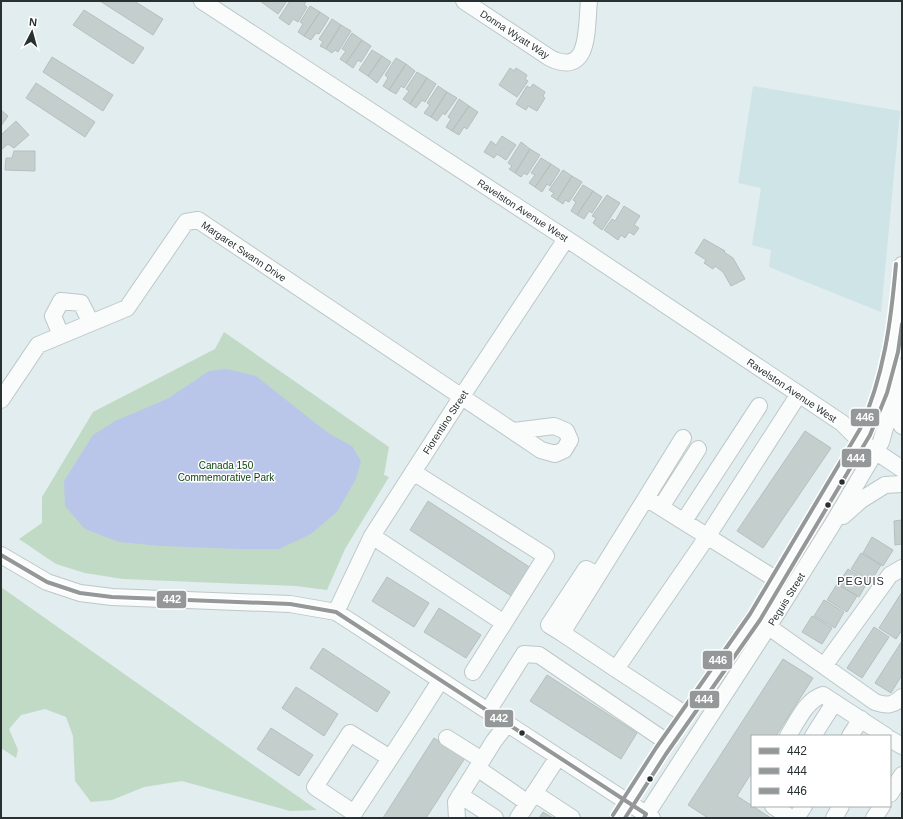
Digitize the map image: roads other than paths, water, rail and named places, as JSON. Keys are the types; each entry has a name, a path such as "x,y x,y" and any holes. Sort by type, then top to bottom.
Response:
{"street":[{"name":"Ravelston Avenue West","path":"202,1 566,239 878,447"},
{"name":"Donna Wyatt Way","path":"464,1 550,58 560,63 571,63 580,58 584,48 589,1"},
{"name":"Margaret Swann Drive","path":"1,400 38,345 127,308 186,222 198,220 514,430"},
{"name":"Fiorentino Street","path":"336,612 372,536 462,396 566,239"},
{"name":"Peguis Street","path":"618,818 667,742 755,617 873,416 893,353 902,265"},
{"path":"61,336 53,316 61,301 81,303 92,323"},
{"name":"Peguis Street","path":"647,817 832,525 878,447 896,392 902,367"},
{"path":"896,392 898,419 902,426"},
{"path":"616,669 707,536 799,394"},
{"path":"684,521 759,406"},
{"path":"683,438 598,576 574,600 562,633 686,715"},
{"path":"878,447 902,457"},
{"path":"878,447 902,469"},
{"path":"661,507 698,449"},
{"path":"413,472 546,556 473,672"},
{"path":"832,525 861,500 885,485 902,484"},
{"path":"646,498 777,580"},
{"path":"372,536 504,623"},
{"path":"1,554 47,582 80,593 112,598 290,604 336,612 440,681 488,710 647,817"},
{"path":"824,666 890,575 902,568"},
{"path":"755,617 875,702 885,706 894,705 902,697"},
{"path":"488,710 524,654 539,655 667,742"},
{"path":"390,758 350,733 315,787 354,813 390,758 440,681"},
{"path":"789,735 815,697 823,695 885,735"},
{"path":"814,735 834,703"},
{"path":"851,735 861,719"},
{"path":"457,818 456,802 507,724"},
{"path":"447,738 480,764 531,798 572,818"},
{"path":"891,740 902,746"},
{"path":"518,818 558,757"},
{"path":"891,792 902,775"},
{"path":"460,795 495,818"},
{"path":"774,807 791,818"},
{"path":"796,818 803,807"},
{"path":"834,818 840,807"},
{"path":"874,818 881,807"}],"water":[{"name":"Canada 150 Commemorative Park","path":"227,369 256,376 328,433 352,446 361,461 356,479 337,512 311,534 279,549 161,546 119,542 85,529 65,506 64,481 93,435 115,421 167,399 209,371"}],"district":[{"name":"PEGUIS","path":"861,581"}]}
